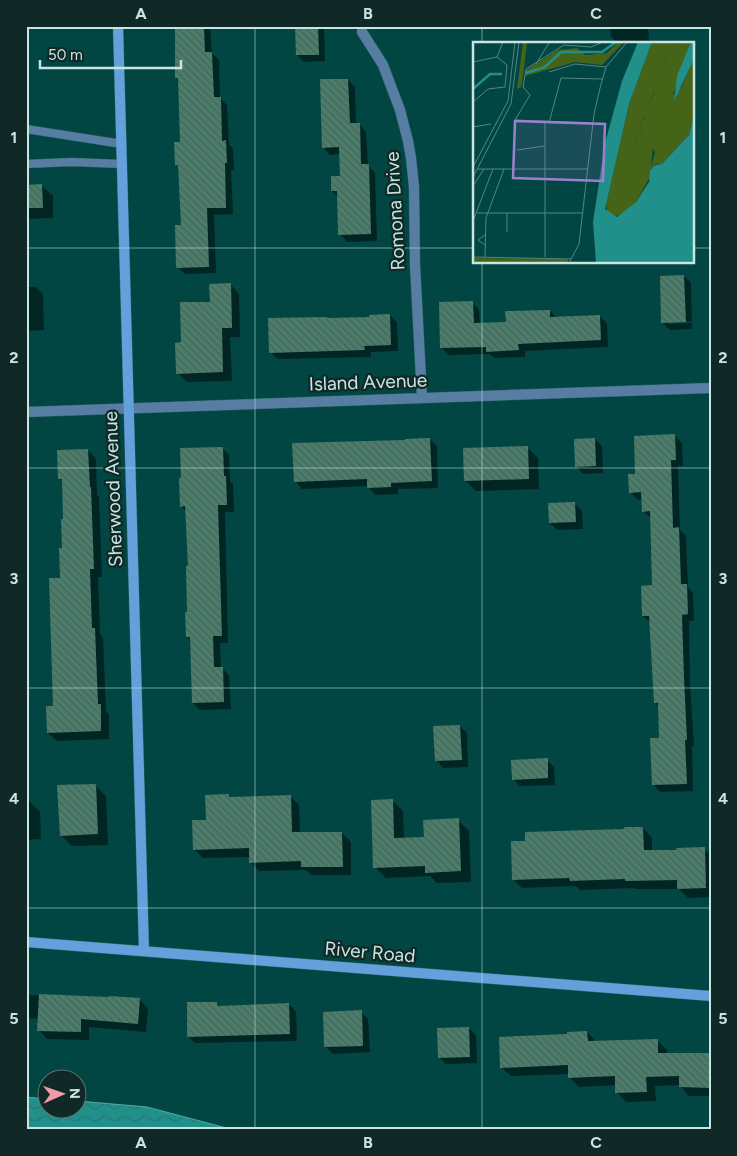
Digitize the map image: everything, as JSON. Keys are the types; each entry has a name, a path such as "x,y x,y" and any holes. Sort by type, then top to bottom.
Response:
{"street":[{"name":"Sherwood Avenue","path":"118,26 144,952"},
{"name":"Romona Drive","path":"362,32 383,65 400,110 411,158 414,187 415,265 422,398"},
{"name":"Island Avenue","path":"26,412 711,388"},
{"name":"River Road","path":"26,942 711,996"}],"lane":[{"path":"26,129 122,144"},
{"path":"26,164 78,162 122,164"}],"water":[{"path":"26,1097 38,1098 38,1118 88,1118 88,1102 147,1107 234,1130 26,1130"}],"building":[{"path":"175,26 204,26 205,52 212,52 214,97 221,97 222,141 226,140 226,208 207,208 209,267 176,268 175,225 181,225 178,165 175,165 174,142 180,142 178,78 175,78"},
{"path":"295,26 318,26 319,55 296,55"},
{"path":"320,79 348,79 350,123 360,123 361,164 369,164 371,234 338,235 337,191 331,191 331,176 340,176 339,147 322,148"},
{"path":"42,184 43,208 26,208 26,185"},
{"path":"684,275 686,322 661,323 660,276"},
{"path":"231,283 232,328 222,328 223,372 176,374 175,343 181,342 180,302 210,302 209,284"},
{"path":"473,301 474,323 506,322 505,311 550,310 550,317 600,315 601,340 518,344 519,350 486,352 486,347 440,348 439,302"},
{"path":"390,314 391,345 364,346 365,350 269,353 268,318 369,317 369,315"},
{"path":"675,434 676,460 671,460 673,528 679,527 681,584 687,584 688,614 682,615 687,784 652,785 650,738 659,738 658,703 654,703 649,616 642,616 641,586 652,585 650,511 642,512 641,492 629,493 628,474 635,474 634,436"},
{"path":"430,438 432,481 391,483 391,487 367,488 367,479 294,482 292,443"},
{"path":"595,438 596,466 575,467 574,439"},
{"path":"528,446 529,479 464,481 463,448"},
{"path":"223,447 227,505 218,505 222,636 213,636 214,667 223,667 224,702 192,703 190,637 186,637 186,566 188,566 185,506 180,507 180,448"},
{"path":"88,449 94,569 90,569 92,628 95,628 98,704 101,704 101,731 47,733 46,706 53,706 49,578 60,578 59,548 62,548 62,479 58,479 57,450"},
{"path":"575,502 576,522 549,523 548,503"},
{"path":"460,725 462,760 435,761 433,726"},
{"path":"548,758 548,778 512,780 511,760"},
{"path":"96,784 98,834 60,836 57,785"},
{"path":"229,794 229,797 291,795 292,832 342,832 343,867 301,867 301,861 249,863 249,848 193,850 192,820 206,820 205,795"},
{"path":"393,799 394,838 424,837 423,820 459,818 461,871 425,873 425,866 373,868 371,800"},
{"path":"624,827 643,827 644,850 676,850 676,848 705,847 706,888 677,889 677,880 570,881 569,878 512,880 511,841 525,841 525,832 624,829"},
{"path":"39,994 140,998 138,1024 81,1019 81,1032 37,1031"},
{"path":"187,1002 217,1002 218,1006 289,1003 290,1034 187,1037"},
{"path":"362,1010 363,1046 324,1047 323,1012"},
{"path":"469,1027 470,1057 438,1058 437,1028"},
{"path":"587,1031 588,1041 658,1039 658,1053 711,1053 711,1088 679,1087 679,1076 646,1077 647,1092 615,1093 615,1076 568,1078 568,1065 500,1068 499,1037 567,1034 567,1032"}]}
